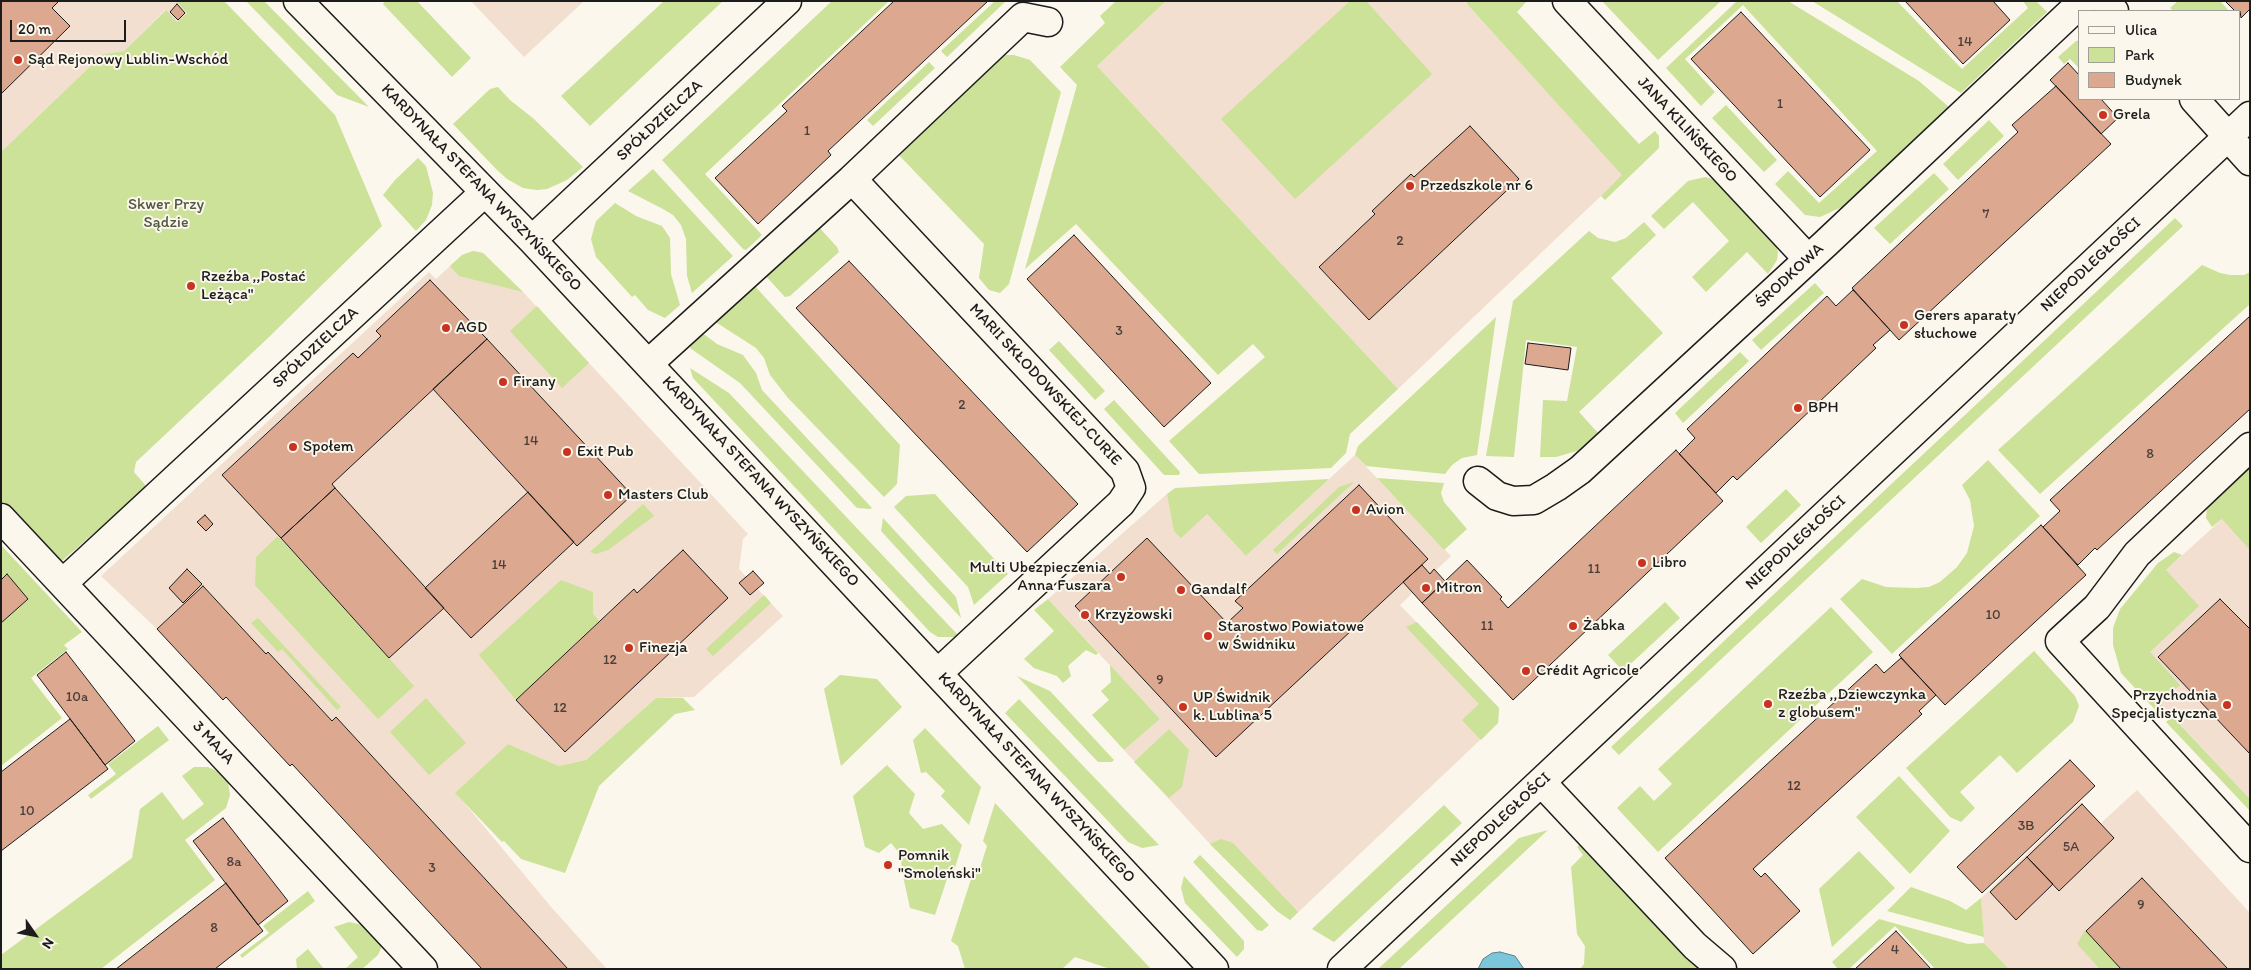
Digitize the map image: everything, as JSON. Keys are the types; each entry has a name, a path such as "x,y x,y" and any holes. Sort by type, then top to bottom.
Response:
{"street":[{"name":"KARDYNAŁA STEFANA WYSZYŃSKIEGO","path":"298,1 532,240 649,363 1214,969"},
{"name":"SPÓŁDZIELCZA","path":"532,240 787,1"},
{"name":"JANA KILIŃSKIEGO","path":"1567,1 1808,259"},
{"name":"ŚRODKOWA","path":"1478,481 1497,496 1514,501 1534,500 1580,470 2083,1"},
{"path":"649,363 852,178 1023,17 1048,22"},
{"path":"2195,100 2250,161"},
{"name":"NIEPODLEGŁOŚCI","path":"1342,969 2250,116"},
{"name":"MARII SKŁODOWSKIEJ-CURIE","path":"852,178 1125,471 1131,488 1122,503 938,672"},
{"name":"SPÓŁDZIELCZA","path":"63,583 485,192"},
{"path":"2250,447 2137,554 2097,607 2060,641 2250,848"},
{"name":"3 MAJA","path":"1,518 423,969"},
{"path":"1541,782 1695,946 1722,969"}],"shaded area":[{"path":"1,1 176,1 187,13 177,22 165,10 124,51 103,54 1,152"},
{"path":"471,1 584,1 524,57"},
{"name":"Przedszkole nr 6","path":"1166,1 1464,1 1623,175 1398,389 1097,66"},
{"path":"473,251 483,253 523,292 748,534 743,539 739,569 783,616 694,697 656,698 586,760 559,766 508,744 456,793 552,908 607,969 568,969 336,717 332,721 269,652 266,654 203,586 157,629 101,576 429,272 436,279 462,255"},
{"path":"1355,455 1451,556 1400,605 1499,708 1498,723 1290,920 1277,911 1210,844 1124,750 1160,719 1048,599 1167,494 1207,514 1246,556"},
{"path":"2250,494 2250,799 2124,664 2166,570"},
{"path":"2137,790 2250,913 2250,969 2009,969 1984,943 1981,898 2080,802 2101,823"}],"green space":[{"name":"Skwer Przy Sądzie","path":"176,1 224,1 335,115 382,226 268,338 136,462 134,472 147,487 63,560 57,563 1,507 1,152 103,54 124,51 166,10 177,22 187,13"},
{"path":"246,1 264,1 369,107 337,95"},
{"path":"385,1 417,1 471,58 452,77 383,4"},
{"path":"664,1 723,1 590,126 561,96"},
{"path":"832,1 889,1 705,174 762,235 746,250 743,249 662,160"},
{"path":"995,1 1005,2 947,57 941,51"},
{"path":"1116,1 1166,1 1097,66 1398,389 1350,434 1346,453 1331,468 1199,474 1169,441 1265,357 1253,344 1218,375 1076,224 1025,269 1077,85 1060,67 1105,23 1100,16"},
{"path":"1350,1 1366,1 1432,74 1295,199 1221,119"},
{"path":"1468,1 1527,1 1517,12 1639,144 1655,131 1659,136 1659,148 1605,200 1601,196 1622,175 1466,3"},
{"path":"1602,1 1721,1 1658,60"},
{"path":"1737,1 1788,1 1919,81 1949,107 1842,207 1820,217 1805,215 1775,184 1788,171 1819,203 1877,151 1743,5 1685,59 1715,92 1701,106 1666,68"},
{"path":"1812,1 1897,1 1962,69 2028,8 2023,1 2036,1 2047,12 1961,93"},
{"path":"2178,1 2220,1 2228,10 2173,10 2170,8"},
{"path":"2078,40 2078,67 2070,59 2064,64 2058,57"},
{"path":"1000,55 1014,55 1030,60 1061,92 1009,284 1000,293 989,290 979,278 984,244 895,151"},
{"path":"929,62 935,68 873,126 867,120"},
{"path":"498,87 583,167 567,180 547,189 537,190 523,188 507,179 497,170 453,124 490,89"},
{"path":"1726,105 1777,160 1764,172 1712,118"},
{"path":"1989,120 2004,136 1958,180 1943,164"},
{"path":"418,158 426,166 433,193 432,205 426,220 416,231 383,195 395,180"},
{"path":"653,169 733,256 692,293 687,276 686,239 681,225 673,215 628,191"},
{"path":"1934,173 1949,189 1890,244 1874,228"},
{"path":"1705,177 1720,181 1775,243 1778,252 1777,260 1768,274 1747,252 1706,292 1692,277 1729,241 1693,202 1664,229 1651,216 1688,181"},
{"path":"615,203 636,216 662,226 670,238 671,274 680,305 665,318 648,310 635,295 632,297 596,257 591,239 596,221"},
{"path":"2175,218 2183,226 1619,755 1611,747"},
{"path":"1644,222 1656,235 1611,278 1663,333 1579,412 1599,434 1577,451 1556,457 1540,457 1543,400 1567,401 1577,347 1526,340 1514,457 1486,456 1513,301 1589,231 1598,238 1615,242 1626,238"},
{"path":"816,224 837,247 839,252 790,296 785,297 763,273"},
{"path":"473,251 483,253 523,292 459,276 450,266 462,255"},
{"path":"2202,265 2230,275 2244,275 2250,272 2250,304 2040,494 1998,450"},
{"path":"1815,283 1824,293 1761,350 1752,340"},
{"path":"753,284 900,445 897,484 884,497 788,398 770,375 764,358 756,348 714,321"},
{"path":"537,306 589,363 562,388 510,331"},
{"path":"1496,317 1477,455 1462,458 1452,465 1445,474 1366,466 1355,455 1358,446"},
{"path":"701,332 717,344 743,355 756,373 762,390 872,508 857,508 740,383 690,348 692,340"},
{"path":"1059,341 1105,391 1095,400 1049,350"},
{"path":"1740,352 1749,361 1683,423 1675,413"},
{"path":"690,368 729,393 957,634 956,637 938,637 930,632 693,378"},
{"path":"1114,400 1180,472 1179,475 1164,475 1104,409"},
{"path":"1988,460 2040,516 1892,654 1840,599 1862,579 1886,587 1929,587 1940,582 1957,567 1967,553 1974,526 1970,500 1962,485"},
{"path":"2250,467 2250,550 2222,519 2212,527 2206,518 2207,508"},
{"path":"1377,478 1444,483 1441,493 1444,502 1467,529 1444,550"},
{"path":"1329,479 1246,556 1207,514 1181,538 1174,531 1167,494 1175,488"},
{"path":"1354,482 1277,554 1273,550 1339,487"},
{"path":"1786,489 1801,505 1761,543 1746,527"},
{"path":"935,494 1008,574 974,605 968,587 894,507 906,496"},
{"path":"643,504 654,516 608,550 596,554 590,552"},
{"path":"883,518 956,597 961,618 881,531"},
{"path":"278,536 414,686 378,719 255,585 256,557"},
{"path":"1,545 82,632 64,645 68,649 31,678 62,718 1,766"},
{"path":"2174,552 2182,555 2166,570 2199,606 2150,652 2180,685 2160,703 2165,708 2159,714 2121,673 2113,645 2113,628 2120,609 2158,563"},
{"path":"561,580 593,592 593,614 599,621 516,700 479,655"},
{"path":"764,595 771,603 713,656 706,649"},
{"path":"1048,599 1098,653 1096,655 1086,650 1068,666 1071,676 1063,683 1057,676 1034,668 1024,659 1054,631 1034,610"},
{"path":"1665,602 1680,618 1623,671 1608,655"},
{"path":"1831,607 1873,652 1658,852 1617,808 1640,786 1654,801 1672,784 1658,769"},
{"path":"258,618 341,707 337,710 282,649 278,652 251,623"},
{"path":"1417,622 1499,708 1498,723 1481,740 1462,720 1479,704 1406,627"},
{"path":"2034,651 2075,696 2079,706 2073,722 2017,773 2000,755 1960,792 1975,808 1961,822 1950,817 1906,768"},
{"path":"1110,665 1160,719 1124,750 1092,715 1109,700 1101,691 1111,682"},
{"path":"840,675 877,679 902,707 841,766 824,689"},
{"path":"1017,676 1050,691 1114,760 1112,762 1098,762"},
{"path":"426,698 466,743 429,775 390,732"},
{"path":"656,698 683,698 695,710 675,714 599,786 565,873 521,859 455,793 508,744 559,766 586,760"},
{"path":"1019,699 1159,845 1142,848 1128,842 1005,713"},
{"path":"2172,716 2250,799 2250,811 2166,722"},
{"path":"158,726 169,740 91,799 88,795 116,774 108,764"},
{"path":"925,728 981,787 969,825 941,796 945,791 926,772 921,773 913,740"},
{"path":"1169,729 1189,750 1182,787 1169,798 1134,762"},
{"path":"887,765 915,794 909,813 923,829 942,824 962,845 953,874 949,873 935,915 910,908 900,854 891,843 879,853 865,847 853,796"},
{"path":"194,767 208,767 221,773 228,782 230,795 226,808 185,840 215,880 101,969 1,969 1,955 132,858 140,809 162,792 183,820 204,804 182,776"},
{"path":"1899,776 1950,831 1910,874 1856,817"},
{"path":"995,803 1151,969 1110,969 1075,957 1062,969 965,969 958,946 951,941 974,870 980,868 987,846 983,841"},
{"path":"1444,805 1462,823 1334,942 1312,929"},
{"path":"1548,830 1399,969 1378,969 1519,838"},
{"path":"1221,839 1233,843 1298,912 1290,920 1277,911 1210,844"},
{"path":"1582,842 1703,969 1580,969 1584,964 1585,946 1577,934 1571,867 1583,855 1577,847"},
{"path":"1859,851 1895,888 1832,947 1819,889"},
{"path":"1200,855 1269,925 1262,931 1257,930 1193,862"},
{"path":"1184,876 1244,941 1244,949 1237,957 1185,903 1181,888"},
{"path":"1911,887 1950,901 1966,910 1981,898 1984,937 1887,911"},
{"path":"308,891 315,901 242,958 240,955 269,933 263,926"},
{"path":"1879,919 1968,944 1984,943 2009,969 1935,969 1895,926 1849,969 1838,969 1832,962"},
{"path":"349,922 368,926 378,935 382,946 378,955 362,969 345,969 358,957 334,927"},
{"path":"2085,930 2121,969 2100,969 2077,944"},
{"path":"308,949 324,969 297,969 296,959"}],"water":[{"path":"1500,952 1515,956 1524,969 1478,969 1483,959 1492,953"}],"building":[{"name":"Sąd Rejonowy Lublin-Wschód","path":"1,1 59,1 52,8 70,26 1,94"},
{"path":"894,1 988,1 828,151 831,155 758,224 715,178 787,111 782,106"},
{"path":"1905,1 1993,1 2010,20 1963,64"},
{"path":"2225,1 2250,1 2250,9 2241,18 2241,10 2234,10"},
{"path":"177,4 185,13 178,20 170,12"},
{"path":"1741,12 1870,150 1820,197 1691,59"},
{"path":"2068,63 2078,74 2078,100 2102,100 2118,118 2101,134 2050,80"},
{"path":"2056,86 2111,144 1899,340 1852,288 2018,132 2012,125"},
{"path":"1470,126 1519,179 1369,320 1319,267 1375,214 1372,211 1411,174 1414,177"},
{"path":"1074,235 1211,383 1164,427 1027,279"},
{"path":"849,261 1078,504 1027,552 796,308"},
{"path":"430,280 487,339 332,484 335,488 281,538 222,475 353,353 358,358 381,336 376,331"},
{"path":"1853,290 1890,330 1873,345 1876,348 1737,480 1733,476 1716,493 1679,454 1695,438 1687,429 1827,296 1836,306"},
{"path":"2250,316 2250,409 2097,550 2095,548 2078,565 2043,527 2060,511 2050,500"},
{"path":"487,339 632,495 577,546 433,389"},
{"path":"1528,343 1571,348 1568,370 1525,364"},
{"path":"1676,450 1723,501 1513,700 1422,603 1467,560 1502,597 1500,599 1508,608"},
{"path":"1359,485 1428,559 1216,757 1075,606 1147,538 1227,623 1243,608 1235,601"},
{"path":"335,488 444,608 389,658 281,538"},
{"path":"528,492 574,542 471,638 425,588"},
{"path":"205,515 213,524 206,531 197,522"},
{"path":"2041,525 2086,575 1945,705 1899,655"},
{"path":"683,550 728,598 565,752 516,700 634,589 637,593"},
{"path":"1422,565 1430,574 1434,569 1445,581 1422,603 1403,582"},
{"path":"187,569 202,584 183,603 169,588"},
{"path":"753,571 764,583 750,595 739,583"},
{"path":"7,574 28,599 1,623 1,580"},
{"path":"203,586 332,721 336,717 568,969 482,969 292,764 290,766 226,697 223,700 157,629"},
{"name":"Przychodnia Specjalistyczna","path":"2220,599 2250,629 2250,754 2158,657"},
{"path":"66,652 135,741 105,765 37,675"},
{"path":"1901,658 1936,695 1919,711 1922,714 1753,869 1761,877 1765,873 1800,911 1753,954 1665,858 1876,664 1884,673"},
{"path":"70,719 108,769 1,851 1,772"},
{"path":"2070,760 2095,786 1982,893 1957,867"},
{"path":"2082,804 2114,838 2059,891 2027,857"},
{"path":"223,818 288,901 258,925 193,841"},
{"path":"2027,857 2053,884 2016,920 1990,892"},
{"path":"2142,878 2228,969 2121,969 2086,931"},
{"path":"226,883 263,931 215,969 116,969"},
{"path":"1896,931 1931,969 1855,969"}],"place":[{"name":"Sąd Rejonowy Lublin-Wschód","path":"18,60"},
{"name":"Grela","path":"2103,115"},
{"name":"Przedszkole nr 6","path":"1410,186"},
{"name":"Rzeźba ,,Postać Leżąca\"","path":"191,286"},
{"name":"Gerers aparaty słuchowe","path":"1904,325"},
{"name":"AGD","path":"446,328"},
{"name":"Firany","path":"503,382"},
{"name":"BPH","path":"1798,408"},
{"name":"Społem","path":"293,447"},
{"name":"Exit Pub","path":"567,452"},
{"name":"Masters Club","path":"608,495"},
{"name":"Avion","path":"1356,510"},
{"name":"Libro","path":"1642,563"},
{"name":"Multi Ubezpieczenia. Anna Fuszara","path":"1121,577"},
{"name":"Mitron","path":"1426,588"},
{"name":"Gandalf","path":"1181,590"},
{"name":"Krzyżowski","path":"1085,615"},
{"name":"Żabka","path":"1573,626"},
{"name":"Starostwo Powiatowe w Świdniku","path":"1208,636"},
{"name":"Finezja","path":"629,648"},
{"name":"Crédit Agricole","path":"1526,671"},
{"name":"Rzeźba ,,Dziewczynka z globusem\"","path":"1768,704"},
{"name":"Przychodnia Specjalistyczna","path":"2227,705"},
{"name":"UP Świdnik k. Lublina 5","path":"1183,707"},
{"name":"Pomnik \"Smoleński\"","path":"888,865"}]}
